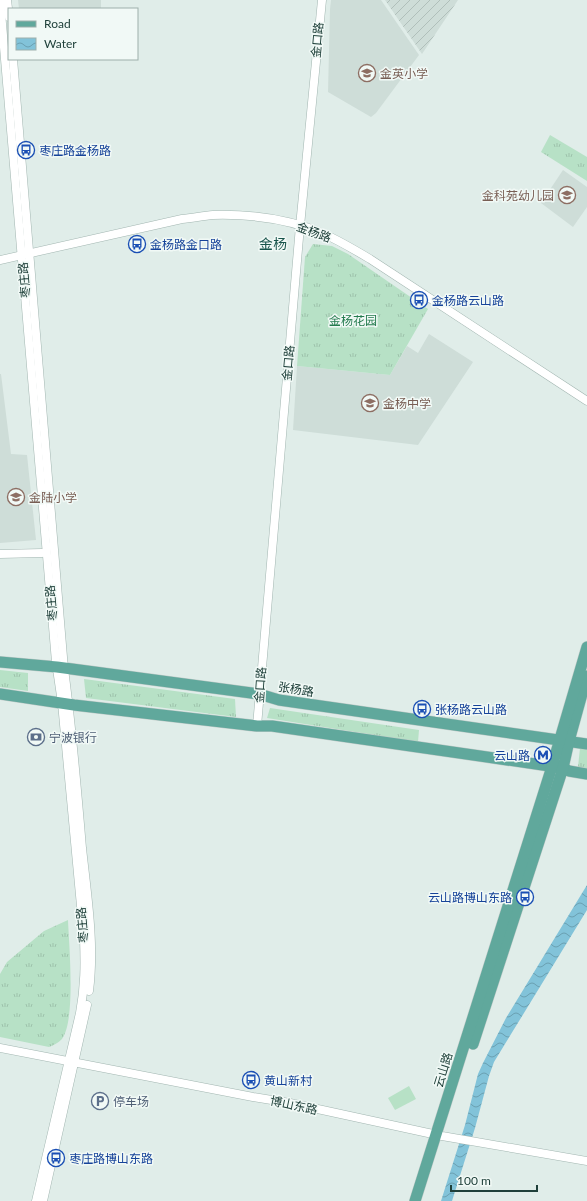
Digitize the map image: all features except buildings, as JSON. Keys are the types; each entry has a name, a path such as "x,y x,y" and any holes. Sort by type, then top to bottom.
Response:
{"main road":[{"name":"云山路","path":"421,1201 444,1136 563,768 564,741 587,647"},
{"name":"张杨路","path":"0,662 60,668 259,694 279,700 587,744"},
{"name":"云山路","path":"415,1201 444,1136 552,766 564,741 587,676"},
{"path":"0,694 257,726 280,727 552,766 587,774"}],"street":[{"name":"枣庄路","path":"0,0 26,255"},
{"name":"金口路","path":"257,726 300,226 322,0"},
{"name":"枣庄路","path":"13,60 26,255 60,668 66,703 85,964 83,995 72,1061 43,1201"},
{"name":"金杨路","path":"0,260 182,219 211,215 247,216 300,226 324,234 370,259 587,401"},
{"path":"0,554 42,552"},
{"name":"博山东路","path":"0,1048 290,1103 444,1136 587,1161"},
{"name":"枣庄路","path":"36,1201 72,1061"}],"shaded area":[{"path":"18,0 101,0 101,8 19,8"},
{"name":"金英小学","path":"331,0 381,0 419,55 376,113 371,117 328,92"},
{"path":"385,0 458,0 422,54"},
{"name":"金科苑幼儿园","path":"563,170 587,187 587,207 573,227 541,203"},
{"name":"金杨中学","path":"429,334 473,362 418,445 293,430 297,366 390,375 407,346 418,353"},
{"name":"金陆小学","path":"0,374 11,454 27,455 36,540 0,543"}],"green space":[{"path":"550,135 587,157 587,181 541,152"},
{"name":"金杨花园","path":"313,244 332,246 348,254 428,309 390,375 297,366 305,257"},
{"path":"0,670 28,673 28,691 0,687"},
{"path":"84,679 235,699 236,717 86,698"},
{"path":"270,708 419,730 418,742 267,718"},
{"path":"580,748 587,749 587,769 578,767"},
{"path":"68,920 71,982 69,1016 62,1039 49,1047 0,1037 0,974 7,962 44,931"},
{"path":"409,1086 416,1099 395,1110 388,1098"}],"water":[{"path":"587,885 587,910 494,1062 452,1201 441,1201 465,1125 478,1074 483,1063 506,1018"}],"place":[{"name":"金英小学","path":"367,73"},
{"name":"枣庄路金杨路","path":"26,150"},
{"name":"金科苑幼儿园","path":"567,195"},
{"name":"金杨路金口路","path":"137,244"},
{"name":"金杨路云山路","path":"419,300"},
{"name":"金杨中学","path":"370,403"},
{"name":"金陆小学","path":"16,497"},
{"name":"张杨路云山路","path":"422,709"},
{"name":"宁波银行","path":"36,737"},
{"name":"云山路","path":"543,755"},
{"name":"云山路博山东路","path":"525,897"},
{"name":"黄山新村","path":"251,1080"},
{"name":"停车场","path":"100,1101"},
{"name":"枣庄路博山东路","path":"56,1158"}],"district":[{"name":"金杨","path":"273,243"}]}
